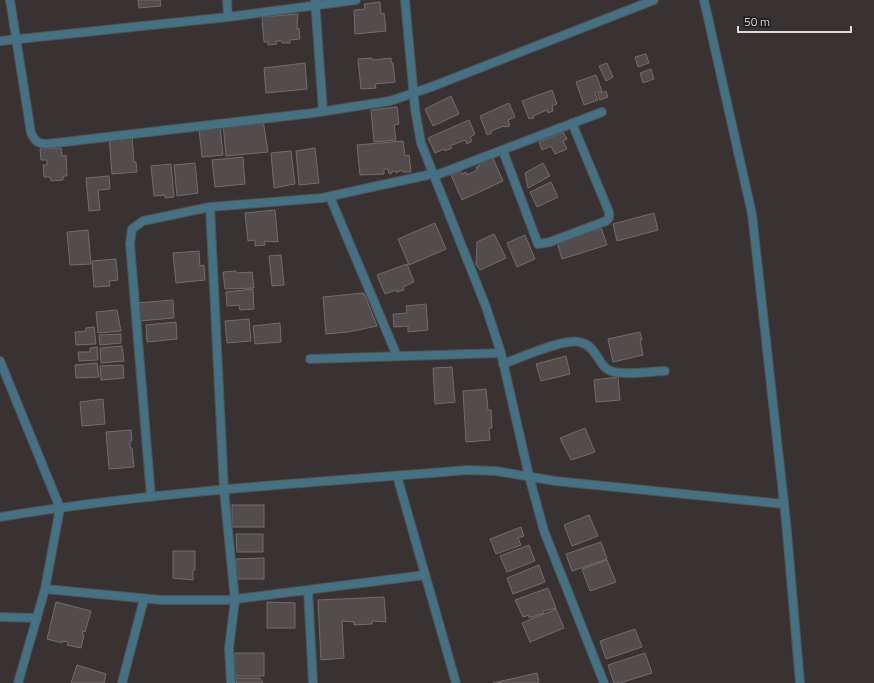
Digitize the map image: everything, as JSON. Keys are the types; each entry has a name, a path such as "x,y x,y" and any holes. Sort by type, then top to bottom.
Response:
{"street":[{"path":"10,0 31,133 34,139 40,144 323,112 390,101 654,0"},
{"path":"227,0 228,17"},
{"path":"0,41 228,17 315,3 356,0"},
{"path":"405,0 416,123 434,175 486,307 503,364 529,476 544,531 604,683"},
{"path":"704,0 752,214 784,504 800,683"},
{"path":"315,3 323,112"},
{"path":"151,497 130,235 132,229 143,221 210,206 330,197 434,175 497,151 503,151 602,112"},
{"path":"503,151 538,244 550,242 606,221 609,218 610,212 572,123"},
{"path":"330,197 397,356"},
{"path":"210,206 224,490 235,600 229,648 231,683"},
{"path":"503,364 569,341 587,344 605,368 610,371 623,373 665,371"},
{"path":"310,358 500,353"},
{"path":"0,361 60,508 45,589 18,683"},
{"path":"0,517 151,497 468,470 496,471 555,481 784,504"},
{"path":"398,476 456,683"},
{"path":"45,589 144,599 235,600 425,575"},
{"path":"308,590 312,683"},
{"path":"122,683 144,599"},
{"path":"0,617 37,618"}],"building":[{"path":"138,0 160,0 161,6 139,8"},
{"path":"380,2 381,14 384,13 386,31 355,34 354,10 365,9 364,4"},
{"path":"298,14 297,29 299,28 300,39 290,40 290,43 276,41 277,44 268,45 268,42 264,42 262,17"},
{"path":"646,54 649,63 638,67 635,57"},
{"path":"372,58 372,60 391,58 395,82 375,84 376,88 361,89 358,59"},
{"path":"305,63 307,89 266,93 264,68"},
{"path":"607,63 613,77 606,81 599,66"},
{"path":"651,69 654,79 643,83 640,73"},
{"path":"596,75 602,91 595,93 598,100 584,105 576,82"},
{"path":"552,90 557,104 552,106 553,111 548,113 547,110 533,116 534,118 529,119 522,101"},
{"path":"606,91 608,97 600,100 598,94"},
{"path":"451,96 459,114 433,126 425,109"},
{"path":"509,103 515,117 508,120 510,126 504,126 491,131 492,133 487,135 480,116"},
{"path":"397,107 399,124 394,125 396,140 374,142 371,110"},
{"path":"263,120 268,152 226,156 223,123"},
{"path":"469,120 475,134 470,137 472,141 467,144 465,140 450,146 452,148 445,151 444,149 435,153 428,138"},
{"path":"220,127 223,155 202,157 199,129"},
{"path":"563,132 567,139 563,141 567,149 555,154 551,146 542,150 539,142"},
{"path":"132,136 134,162 136,162 137,172 112,174 109,137"},
{"path":"403,141 405,156 409,155 411,172 403,172 402,170 396,173 395,171 392,171 392,173 389,174 388,169 384,169 384,174 360,175 357,145"},
{"path":"61,148 62,156 66,155 67,176 63,176 63,180 51,181 50,177 44,177 43,165 47,165 47,160 41,160 40,149"},
{"path":"315,148 319,183 299,185 296,151"},
{"path":"291,151 295,184 274,188 271,153"},
{"path":"492,156 503,181 462,200 451,175 460,171 462,174 466,172 467,175 477,170 476,167 480,166 478,163"},
{"path":"243,157 245,184 215,187 212,160"},
{"path":"195,163 198,193 177,196 174,165"},
{"path":"543,163 550,176 528,188 525,173"},
{"path":"171,164 174,197 165,198 165,195 154,196 151,166"},
{"path":"109,176 110,189 98,190 100,210 89,211 86,178"},
{"path":"551,182 558,197 537,207 530,192"},
{"path":"275,210 278,242 264,241 265,245 255,246 255,240 248,241 245,213"},
{"path":"654,213 658,230 617,241 613,224"},
{"path":"435,223 446,249 409,265 398,239"},
{"path":"601,228 607,245 562,259 557,242"},
{"path":"88,230 91,264 70,265 67,232"},
{"path":"494,234 506,258 480,270 476,264 477,242"},
{"path":"525,235 535,259 517,267 507,243"},
{"path":"199,251 200,266 204,265 205,280 176,283 173,253"},
{"path":"281,255 284,285 272,286 269,256"},
{"path":"116,259 118,280 109,281 110,286 94,287 92,261"},
{"path":"407,264 414,282 403,287 404,290 397,292 396,290 385,294 377,275"},
{"path":"236,271 237,273 252,272 254,288 225,289 223,272"},
{"path":"253,289 254,309 240,310 239,305 227,306 226,292"},
{"path":"364,293 377,326 348,332 326,334 323,297"},
{"path":"173,300 174,318 139,321 137,303"},
{"path":"426,304 428,330 408,332 408,326 394,327 393,314 407,313 406,306"},
{"path":"117,310 121,331 98,333 96,312"},
{"path":"249,319 251,341 227,343 225,321"},
{"path":"176,322 177,339 147,342 146,325"},
{"path":"280,323 281,342 255,344 253,326"},
{"path":"94,327 96,344 76,345 75,332 86,331 86,328"},
{"path":"640,332 643,355 613,362 608,339"},
{"path":"121,334 121,343 100,345 99,335"},
{"path":"122,346 124,361 101,363 100,348"},
{"path":"97,347 98,360 79,361 78,352 90,352 90,348"},
{"path":"566,356 570,374 541,381 536,364"},
{"path":"97,363 99,377 76,378 75,365"},
{"path":"123,365 124,378 101,380 100,366"},
{"path":"452,367 455,402 435,404 433,368"},
{"path":"618,377 620,400 596,402 594,380"},
{"path":"486,389 488,410 491,410 492,428 489,428 490,440 466,442 463,391"},
{"path":"103,399 105,424 82,426 80,402"},
{"path":"585,428 595,452 571,460 560,438"},
{"path":"131,430 132,441 130,441 130,448 132,448 134,467 109,469 106,432"},
{"path":"232,505 264,505 264,527 232,527"},
{"path":"589,515 598,536 572,546 564,525"},
{"path":"521,527 524,536 518,538 521,545 496,554 490,539"},
{"path":"236,534 263,534 263,552 237,552"},
{"path":"601,542 607,559 572,571 566,554"},
{"path":"529,545 535,561 507,572 500,556"},
{"path":"173,551 195,551 195,570 193,570 193,580 173,578"},
{"path":"264,558 264,579 236,579 236,559"},
{"path":"607,560 616,582 590,591 582,569"},
{"path":"539,565 545,582 513,594 507,578"},
{"path":"548,588 556,608 543,611 544,613 529,618 529,615 523,617 515,600"},
{"path":"384,597 386,622 372,621 372,624 354,625 354,622 342,621 344,658 321,660 318,600"},
{"path":"56,602 91,611 85,632 83,631 82,635 84,635 81,648 67,645 68,642 62,641 62,643 47,639"},
{"path":"267,602 295,603 295,628 267,628"},
{"path":"556,609 564,628 530,642 522,623"},
{"path":"635,629 642,647 606,659 600,641"},
{"path":"235,653 264,653 264,676 234,676"},
{"path":"645,653 652,673 620,683 614,683 608,665"},
{"path":"77,665 106,674 104,683 71,683"},
{"path":"537,673 539,682 536,683 493,683"},
{"path":"236,678 260,678 263,683 236,683"}]}
